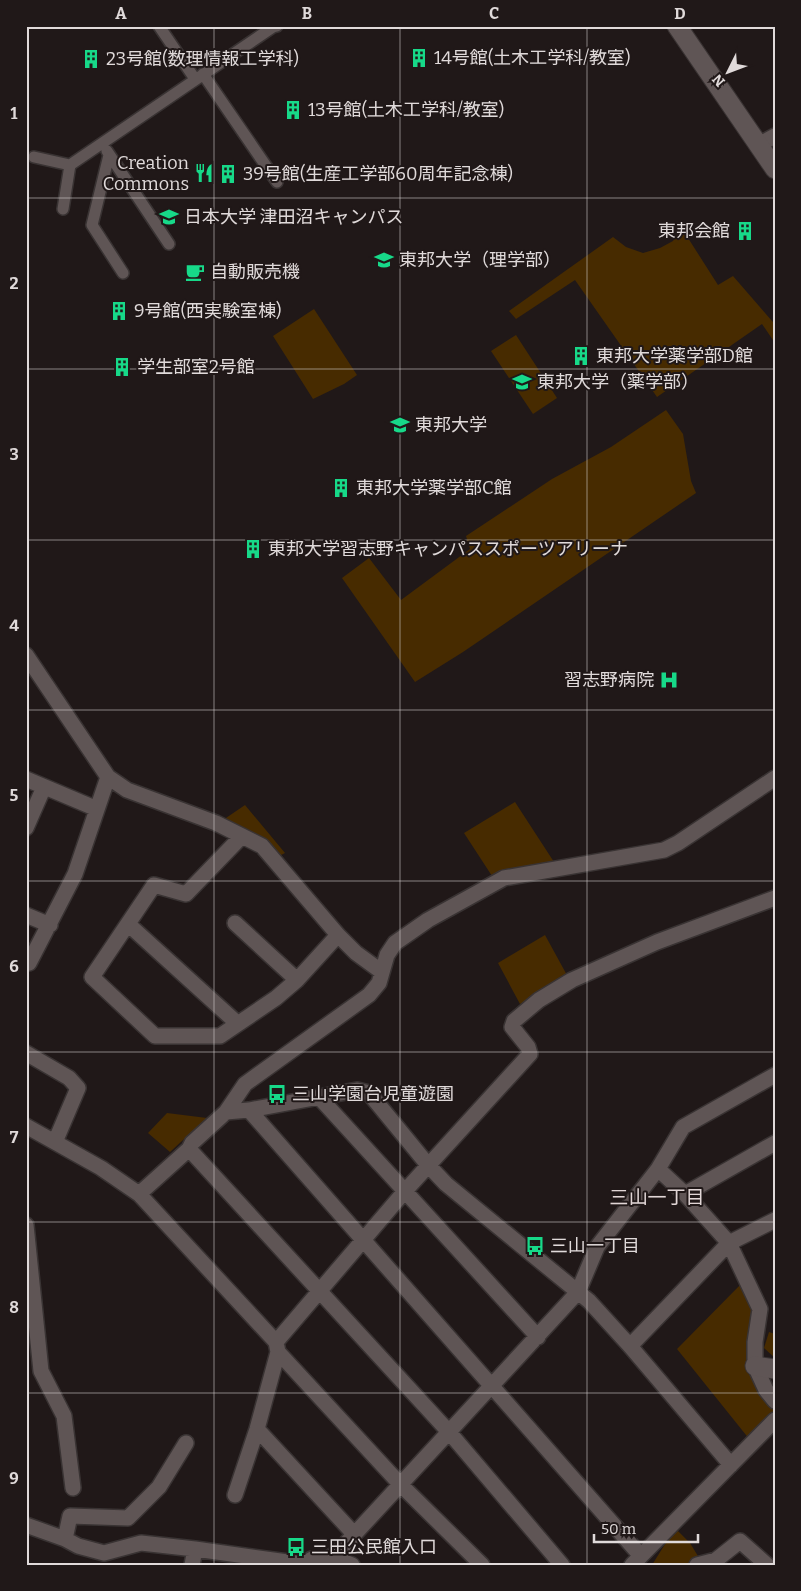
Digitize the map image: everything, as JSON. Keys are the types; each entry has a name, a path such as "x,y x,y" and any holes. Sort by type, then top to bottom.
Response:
{"street":[{"path":"159,26 276,182"},
{"path":"677,26 775,169"},
{"path":"63,208 70,165 274,27"},
{"path":"758,144 775,136"},
{"path":"101,143 169,244"},
{"path":"109,155 92,225 123,273"},
{"path":"34,157 70,165"},
{"path":"26,655 108,777 127,790 216,823 262,846 338,935 356,953 382,972"},
{"path":"29,963 75,874 108,777"},
{"path":"139,1194 190,1149 192,1143 226,1112 245,1084 369,995 379,982 387,955 395,943 428,920 504,878 664,850 678,843 775,778"},
{"path":"26,779 97,809"},
{"path":"26,828 44,786"},
{"path":"242,836 186,894 154,885 92,977 155,1036 220,1036 276,998 296,980 338,935"},
{"path":"235,1496 257,1429 277,1347 320,1291 405,1191 530,1054 528,1047 512,1027 514,1021 539,1000 572,980 657,942 775,898"},
{"path":"26,915 50,925"},
{"path":"236,923 296,980"},
{"path":"128,924 237,1023"},
{"path":"26,1053 68,1078 78,1088 55,1142"},
{"path":"26,1525 65,1539 78,1546 104,1552 140,1543 302,1564 312,1559 327,1560 332,1557 578,1292 597,1247 658,1169 682,1127 775,1075"},
{"path":"226,1112 249,1110 357,1090 369,1093 446,1184 589,1301 630,1346 731,1465"},
{"path":"319,1096 538,1337"},
{"path":"249,1110 492,1386 637,1560 775,1420"},
{"path":"26,1126 100,1168 139,1194 400,1484 482,1565"},
{"path":"685,1194 775,1143"},
{"path":"190,1149 450,1432 562,1565"},
{"path":"658,1169 685,1194 729,1243 760,1309 755,1342 755,1366 766,1390 775,1401"},
{"path":"630,1346 729,1243 774,1222"},
{"path":"26,1225 34,1370 64,1416 72,1488"},
{"path":"755,1366 775,1369"},
{"path":"257,1429 354,1534"},
{"path":"65,1539 70,1516 128,1518 159,1487 186,1443"},
{"path":"697,1565 716,1560 740,1541 767,1565"},
{"path":"192,1565 194,1549"},
{"path":"332,1557 352,1565"}],"shaded area":[{"path":"681,227 718,285 733,276 775,324 775,343 762,324 657,397 575,280 516,319 509,311 613,237 626,247 643,253 660,248 673,241"},
{"path":"314,309 357,375 344,384 313,399 273,336"},
{"path":"516,335 557,398 533,414 491,351"},
{"path":"666,410 683,434 691,481 696,493 463,652 415,682 342,578 369,558 401,600 470,549 466,536 552,479 611,447"},
{"path":"515,802 554,862 492,876 464,833"},
{"path":"245,805 285,853 279,856 223,820"},
{"path":"545,935 568,977 520,1004 498,963"},
{"path":"167,1113 207,1118 170,1152 148,1133"},
{"path":"743,1282 754,1307 747,1371 774,1408 773,1416 750,1440 677,1349"},
{"path":"769,1332 775,1334 775,1358 764,1348"},
{"path":"675,1528 690,1543 701,1561 684,1565 652,1565"}],"place":[{"name":"14号館(土木工学科/教室)","path":"419,58"},
{"name":"23号館(数理情報工学科)","path":"91,59"},
{"name":"13号館(土木工学科/教室)","path":"293,110"},
{"name":"Creation Commons","path":"204,173"},
{"name":"39号館(生産工学部60周年記念棟)","path":"228,174"},
{"name":"日本大学 津田沼キャンパス","path":"169,217"},
{"name":"東邦会館","path":"745,231"},
{"name":"東邦大学（理学部）","path":"384,260"},
{"name":"自動販売機","path":"195,272"},
{"name":"9号館(西実験室棟)","path":"119,311"},
{"name":"東邦大学薬学部D館","path":"581,356"},
{"name":"学生部室2号館","path":"122,367"},
{"name":"東邦大学（薬学部）","path":"522,382"},
{"name":"東邦大学","path":"400,425"},
{"name":"東邦大学薬学部C館","path":"341,488"},
{"name":"東邦大学習志野キャンパススポーツアリーナ","path":"253,549"},
{"name":"習志野病院","path":"669,680"},
{"name":"三山学園台児童遊園","path":"277,1094"},
{"name":"三山一丁目","path":"535,1246"},
{"name":"三田公民館入口","path":"296,1547"}],"district":[{"name":"三山一丁目","path":"657,1197"}]}
